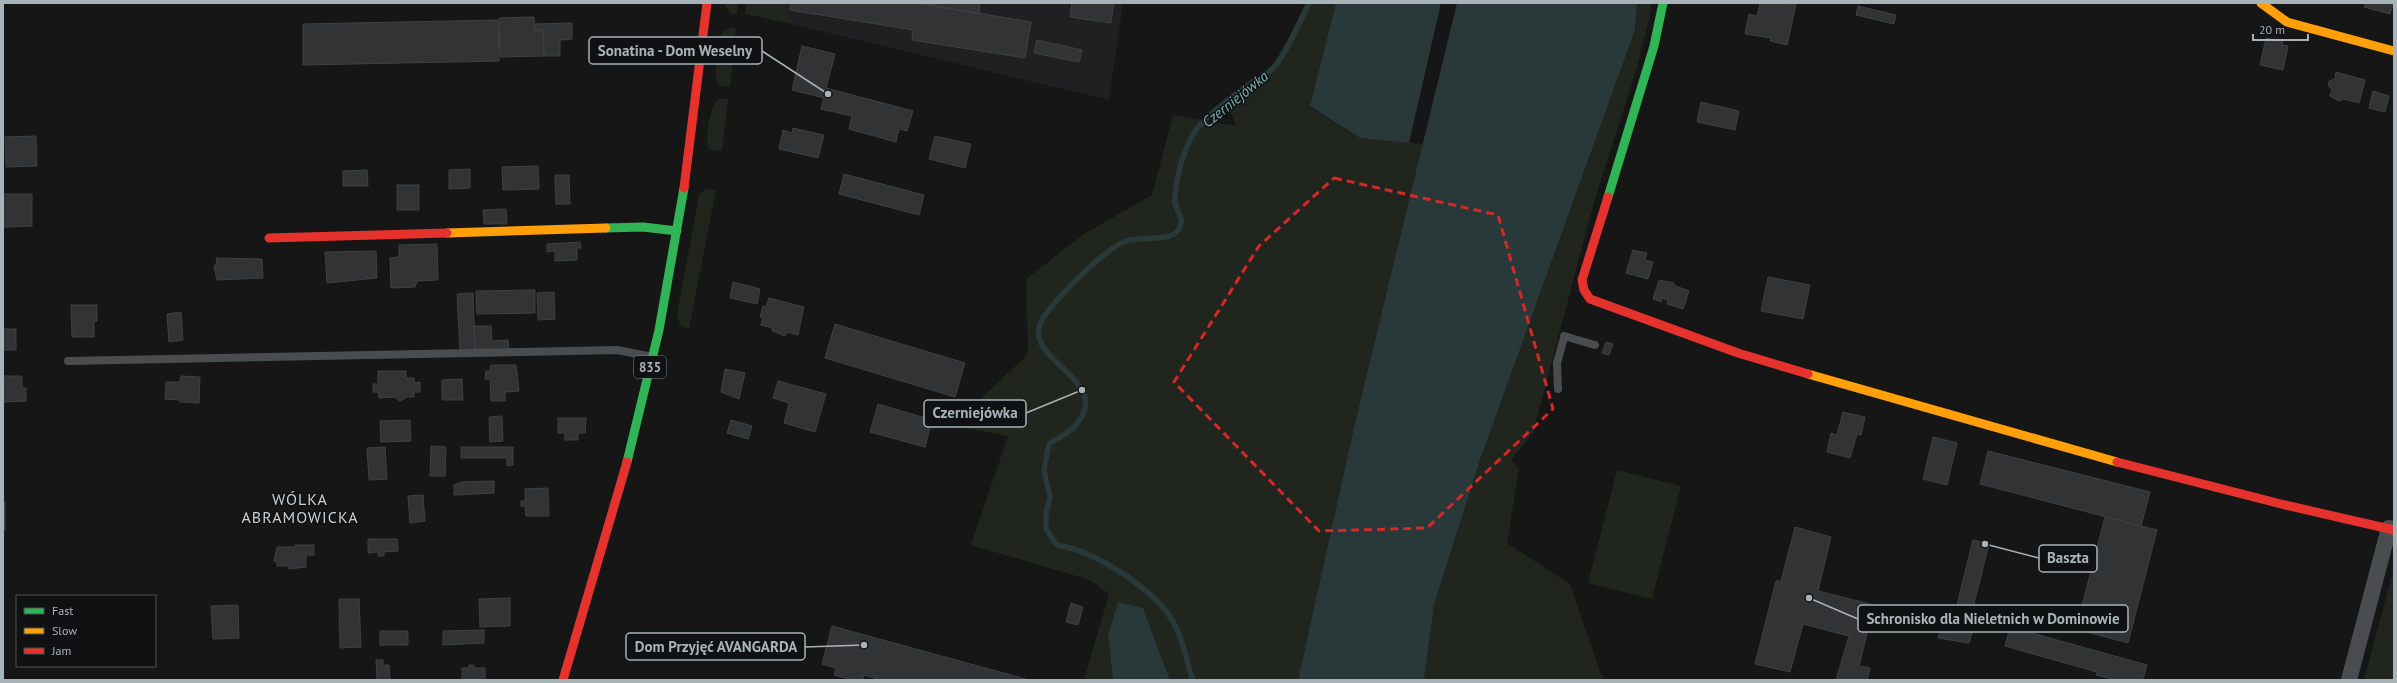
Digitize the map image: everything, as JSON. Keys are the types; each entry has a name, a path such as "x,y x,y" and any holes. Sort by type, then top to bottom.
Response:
{"street":[{"name":"835","path":"563,680 602,552 630,450 653,357 691,139 706,3"},
{"path":"1663,3 1654,46 1583,276 1584,290 1590,299 1738,353 1788,369 2082,453 2391,529 2349,680"},
{"path":"2261,3 2287,22 2394,51"},
{"path":"269,238 643,227 676,231"}],"lane":[{"path":"1558,389 1557,362 1564,338 1595,345"},
{"path":"68,361 617,350 653,357"}],"highlighted area":[{"path":"1334,178 1498,215 1553,409 1427,528 1319,531 1174,382 1259,246"}],"shaded area":[{"path":"723,3 738,3 737,14 731,14"},
{"path":"746,3 790,3 787,23 745,14"},
{"path":"751,3 1123,3 1109,100 750,14"},
{"path":"1309,3 1336,3 1310,107 1360,138 1424,144 1355,423 1298,680 1170,680 1143,608 1118,602 1108,635 1113,680 1084,680 1109,594 1090,580 971,545 1008,436 966,428 972,407 1028,354 1026,279 1084,234 1152,195 1173,115 1236,126 1227,102 1250,83 1274,68"},
{"path":"1336,3 1441,3 1409,143 1360,138 1310,106"},
{"path":"1457,3 1637,3 1635,30 1480,460 1434,605 1424,680 1298,680 1355,423"},
{"path":"1637,3 1651,3 1650,16 1636,71 1594,202 1533,433 1511,460 1519,469 1507,543 1570,584 1603,680 1424,680 1434,605 1480,460 1635,30"},
{"path":"732,27 736,28 730,87 718,85 716,62 721,35 724,30"},
{"path":"718,99 728,99 722,151 709,149 707,138 710,116"},
{"path":"705,189 716,190 689,329 680,325 677,314 699,195"},
{"path":"1617,470 1681,486 1652,599 1588,583"},
{"path":"2394,570 2394,680 2364,680 2392,575"},
{"path":"1118,602 1143,608 1170,680 1113,680 1108,635"}],"building":[{"path":"791,3 918,3 1031,22 1025,58 912,40 913,30 790,10"},
{"path":"918,3 980,3 979,14"},
{"path":"1072,3 1114,3 1111,23 1070,17"},
{"path":"1760,3 1796,4 1787,45 1770,41 1771,38 1745,34 1749,14 1757,16"},
{"path":"2366,3 2393,3 2390,14 2364,7"},
{"path":"1858,6 1896,15 1894,24 1856,15"},
{"path":"534,17 535,30 543,30 544,56 500,57 499,18"},
{"path":"498,20 499,61 303,65 303,24"},
{"path":"572,23 572,39 560,40 560,56 544,56 543,30 535,30 535,24"},
{"path":"2266,38 2283,41 2282,45 2288,46 2283,70 2260,65"},
{"path":"1037,40 1082,50 1079,62 1034,53"},
{"path":"802,46 835,54 826,88 913,111 907,131 899,129 896,142 849,129 852,116 821,109 824,98 792,90"},
{"path":"2336,72 2365,80 2359,103 2343,99 2339,101 2330,96 2332,90 2328,85 2329,81 2335,79"},
{"path":"2373,91 2389,96 2385,112 2369,108"},
{"path":"1701,102 1739,111 1735,130 1697,122"},
{"path":"793,128 824,135 818,158 779,149 783,130 792,133"},
{"path":"36,136 37,166 6,167 5,137"},
{"path":"935,136 971,144 965,168 929,159"},
{"path":"538,166 539,189 503,190 502,167"},
{"path":"470,169 470,188 449,189 449,170"},
{"path":"367,170 368,186 343,186 343,171"},
{"path":"844,174 924,195 919,215 839,194"},
{"path":"555,175 569,175 570,204 556,204"},
{"path":"397,185 419,185 419,210 397,210"},
{"path":"3,194 32,194 32,226 3,227"},
{"path":"506,209 507,224 484,224 483,210"},
{"path":"580,242 581,248 577,248 577,260 555,261 555,251 547,252 547,244"},
{"path":"437,244 438,280 417,281 415,287 391,288 390,258 399,257 399,245"},
{"path":"1633,250 1647,253 1645,260 1653,262 1648,279 1626,273"},
{"path":"376,251 377,278 327,283 325,252"},
{"path":"216,258 262,259 263,278 217,280 214,265 217,265"},
{"path":"1768,277 1810,285 1803,319 1761,311"},
{"path":"1659,280 1674,283 1673,285 1689,291 1683,309 1667,304 1668,300 1662,298 1661,302 1653,299"},
{"path":"733,282 760,289 757,304 730,298"},
{"path":"535,290 535,313 477,314 476,291"},
{"path":"554,292 555,319 538,320 537,293"},
{"path":"473,293 475,350 460,351 457,294"},
{"path":"769,298 804,307 798,335 787,332 785,336 772,331 772,328 761,325 763,318 760,317 763,306 766,307"},
{"path":"71,305 97,305 97,321 94,322 94,337 72,337"},
{"path":"181,312 183,340 169,342 167,314"},
{"path":"835,324 965,363 955,397 825,358"},
{"path":"474,326 491,326 492,341 508,340 509,349 475,350"},
{"path":"3,329 16,329 16,350 3,350"},
{"path":"1606,342 1613,344 1609,355 1602,353"},
{"path":"491,365 516,365 519,391 505,392 505,401 491,401 490,379 485,379 486,371 490,371"},
{"path":"725,369 745,373 739,399 721,392"},
{"path":"378,371 406,371 406,378 414,378 414,383 420,382 420,392 414,392 414,397 407,397 400,401 395,397 379,398 378,392 373,392 373,384 378,384"},
{"path":"3,376 22,376 22,388 26,388 26,401 3,402"},
{"path":"181,376 200,377 199,403 180,402 180,400 165,399 166,382 180,382"},
{"path":"462,379 463,400 442,400 442,380"},
{"path":"778,381 826,394 815,432 784,423 789,403 773,398"},
{"path":"878,404 932,420 925,447 870,432"},
{"path":"1843,412 1865,417 1861,435 1857,434 1850,458 1827,452 1831,433 1837,435"},
{"path":"502,416 503,441 490,442 489,417"},
{"path":"558,418 586,418 585,433 578,433 578,440 565,440 565,433 558,433"},
{"path":"410,420 411,441 381,442 380,421"},
{"path":"731,420 752,426 748,439 727,433"},
{"path":"1933,437 1957,443 1947,485 1923,479"},
{"path":"431,446 446,447 445,476 430,476"},
{"path":"385,447 387,479 369,480 367,448"},
{"path":"461,447 513,447 513,465 507,466 507,458 461,458"},
{"path":"1988,451 2150,492 2141,526 1980,484"},
{"path":"494,481 494,493 454,495 454,485 462,482"},
{"path":"548,488 549,516 526,516 525,506 521,506 521,501 525,501 525,489"},
{"path":"423,495 425,521 410,523 408,496"},
{"path":"3,502 5,502 5,530 3,530"},
{"path":"2105,517 2157,530 2128,643 2076,629"},
{"path":"1795,527 1831,537 1818,591 1874,605 1859,666 1870,668 1867,680 1836,680 1849,636 1803,624 1790,672 1755,664 1776,581 1781,581"},
{"path":"368,539 397,539 398,551 384,552 384,556 378,556 378,552 368,553"},
{"path":"1973,540 1989,544 1972,612 1978,613 1969,643 1938,638 1943,623 1952,625"},
{"path":"295,545 314,545 314,555 306,555 306,567 289,569 289,566 277,566 277,562 274,561 277,547 295,547"},
{"path":"510,598 510,626 480,627 479,599"},
{"path":"339,599 359,599 361,647 340,648"},
{"path":"1071,603 1083,607 1078,625 1066,622"},
{"path":"238,605 239,638 213,639 211,606"},
{"path":"832,626 1029,680 881,680 864,675 863,680 853,680 834,675 836,668 822,664"},
{"path":"2010,627 2147,665 2143,680 2116,680 2096,675 2097,672 2005,646"},
{"path":"484,630 484,643 443,645 443,631"},
{"path":"380,631 408,631 408,645 380,645"},
{"path":"376,660 383,660 383,665 389,665 390,680 377,680"},
{"path":"469,665 474,665 474,668 485,668 485,680 462,680 462,668 469,668"}],"waterway":[{"name":"Czerniejówka","path":"1193,680 1181,638 1175,625 1154,599 1124,574 1089,555 1057,545 1046,529 1046,514 1050,497 1044,470 1049,444 1073,428 1085,408 1084,394 1076,381 1051,357 1042,344 1039,331 1045,315 1052,306 1071,285 1106,253 1126,241 1162,238 1175,233 1179,229 1181,225 1181,218 1175,205 1176,184 1183,157 1194,133 1199,126 1220,106 1274,67 1288,46 1309,3"}],"traffic: fast":[{"path":"1608,197 1654,46 1663,3"},
{"path":"627,462 659,330 684,188"},
{"path":"606,228 643,227 677,231"}],"traffic: slow":[{"path":"2261,3 2287,22 2394,51"},
{"path":"447,233 606,228"},
{"path":"1808,374 2117,462"}],"traffic: jam":[{"path":"684,188 707,3"},
{"path":"1608,197 1582,280 1584,290 1590,299 1738,353 1808,374"},
{"path":"269,238 447,233"},
{"path":"563,680 627,462"},
{"path":"2117,462 2285,505 2394,530"}],"place":[{"name":"Sonatina - Dom Weselny","path":"828,94"},
{"name":"Czerniejówka","path":"1082,390"},
{"name":"Baszta","path":"1985,544"},
{"name":"Schronisko dla Nieletnich w Dominowie","path":"1809,598"},
{"name":"Dom Przyjęć AVANGARDA","path":"864,645"}],"district":[{"name":"WÓLKA ABRAMOWICKA","path":"300,508"}]}
